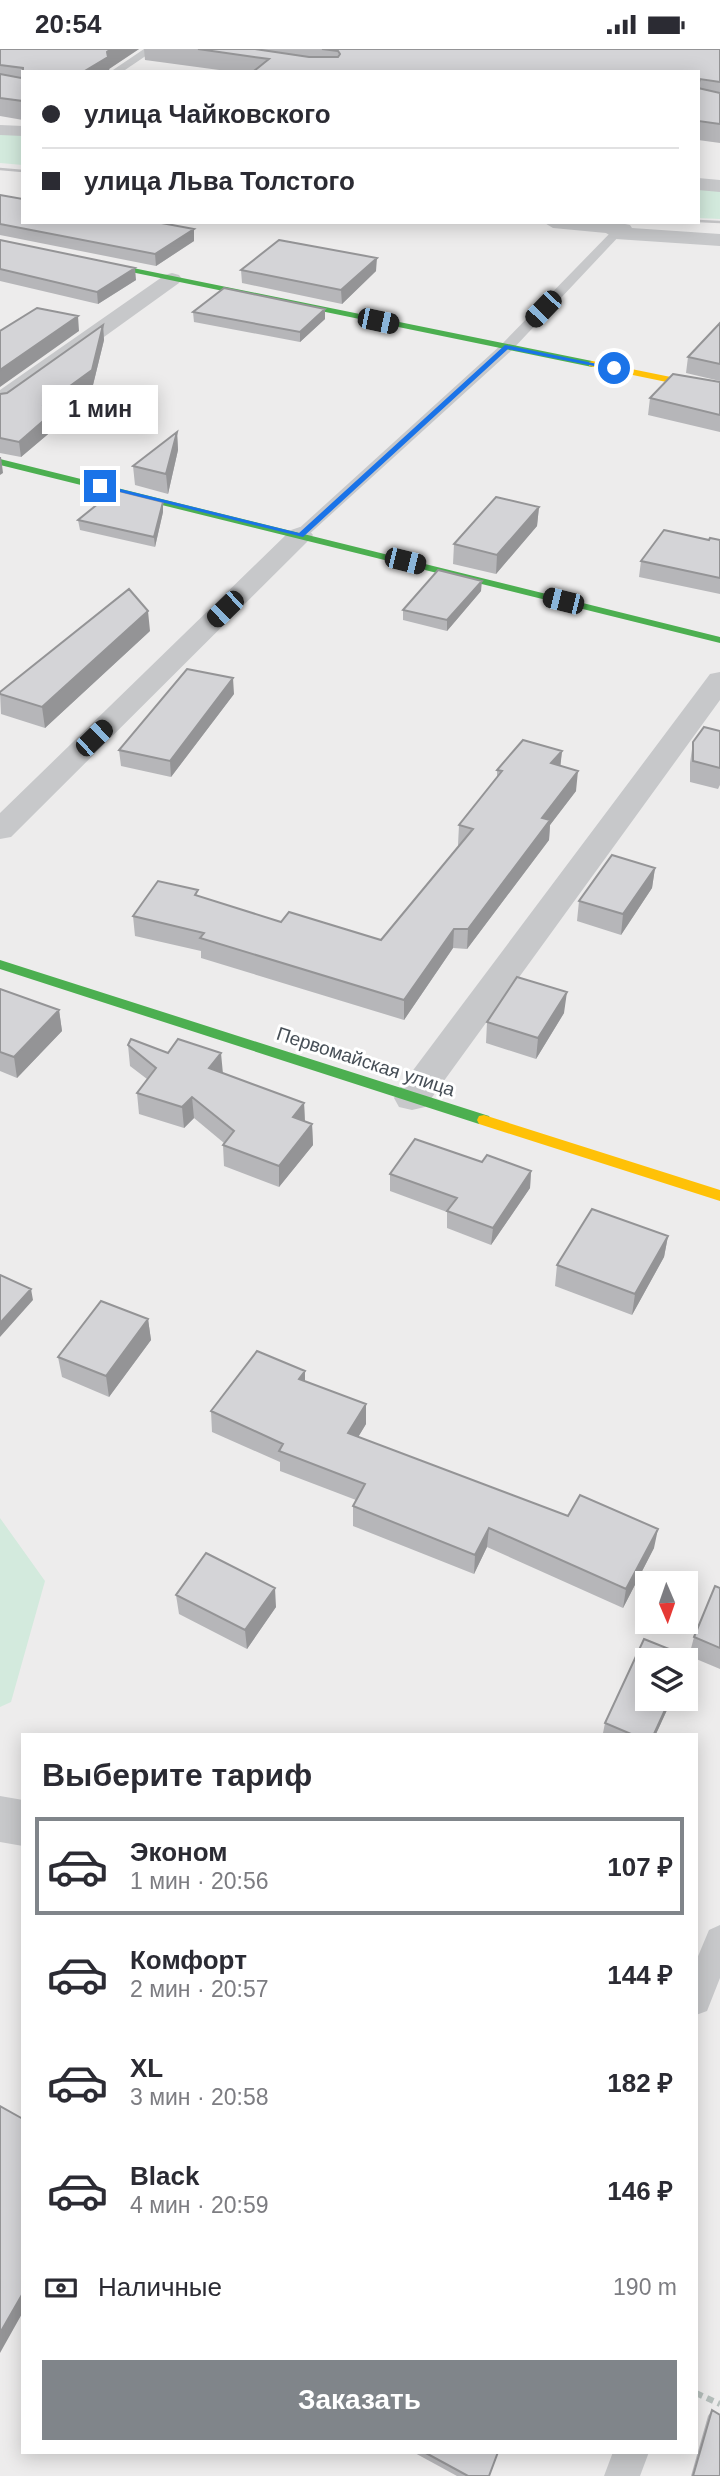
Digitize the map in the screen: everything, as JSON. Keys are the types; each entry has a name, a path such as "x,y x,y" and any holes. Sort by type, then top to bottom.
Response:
{"street":[{"path":"0,130 21,131"},
{"path":"700,184 720,186"},
{"path":"573,224 623,229 616,233"},
{"path":"616,233 720,240"},
{"path":"0,243 720,390"},
{"path":"0,401 172,279"},
{"path":"0,462 720,640"},
{"path":"0,830 300,535"},
{"path":"412,1098 720,680"},
{"name":"Первомайская улица","path":"0,964 720,1196"},
{"path":"0,1819 21,1823"}],"lane":[{"path":"118,70 151,49"},
{"path":"300,535 507,347 616,233"},
{"path":"698,1995 720,1940"},
{"path":"622,2476 630,2454"}],"path":[{"path":"698,2394 720,2404"}],"green space":[{"path":"0,133 21,134 21,165 0,163"},
{"path":"700,187 720,189 720,219 700,218"},
{"path":"0,1518 45,1581 11,1702 0,1707"}],"building":[{"path":"0,49 111,49 107,52 108,57 86,70 23,70 0,65"},
{"path":"198,49 255,49 309,57 338,57 338,51 322,49 720,49 720,82 700,79 700,70 255,70 269,59"},
{"path":"0,74 21,78 21,101 0,98"},
{"path":"700,88 720,93 720,124 700,121"},
{"path":"0,195 21,199 21,224 167,224 194,229 155,254 0,224"},
{"path":"0,240 135,268 97,292 0,269"},
{"path":"279,240 377,258 341,290 241,270"},
{"path":"224,288 325,309 300,332 193,312"},
{"path":"37,308 78,316 0,370 0,331"},
{"path":"720,323 720,364 688,357"},
{"path":"103,325 92,370 44,405 58,408 19,442 0,438 0,394 7,393"},
{"path":"673,374 720,382 720,415 650,398"},
{"path":"177,432 166,474 133,466"},
{"path":"115,490 163,502 154,537 78,520"},
{"path":"496,497 539,507 497,555 454,544"},
{"path":"664,530 720,540 720,578 641,561"},
{"path":"438,570 482,581 447,620 403,610"},
{"path":"129,589 148,611 42,707 0,694 0,692"},
{"path":"187,669 233,678 170,761 119,750"},
{"path":"704,727 720,731 720,768 693,761 693,742"},
{"path":"523,740 562,751 551,763 578,771 542,818 550,820 468,929 454,929 404,1000 200,938 204,933 133,916 158,881 198,890 195,895 281,922 289,912 381,940 473,829 459,825 502,771 497,770"},
{"path":"612,855 655,868 623,914 579,901"},
{"path":"517,977 567,992 538,1038 487,1022"},
{"path":"0,989 59,1010 14,1057 0,1052"},
{"path":"131,1039 168,1053 178,1039 221,1053 209,1068 304,1103 293,1117 312,1124 279,1166 223,1145 234,1131 192,1097 182,1107 137,1093 156,1068 128,1045"},
{"path":"415,1139 482,1162 487,1155 531,1171 493,1228 447,1211 457,1198 390,1174"},
{"path":"592,1209 668,1236 635,1294 557,1265"},
{"path":"0,1275 31,1289 0,1323"},
{"path":"101,1301 148,1319 106,1376 58,1357"},
{"path":"257,1351 305,1371 299,1379 366,1404 348,1433 568,1516 580,1495 658,1529 626,1589 489,1528 475,1555 353,1506 365,1484 279,1451 283,1444 211,1411"},
{"path":"206,1553 275,1588 245,1630 176,1595"},
{"path":"715,1586 720,1588 720,1648 694,1637 698,1635 698,1627"},
{"path":"644,1639 666,1648 640,1648"},
{"path":"635,1658 635,1711 665,1711 654,1733 629,1733 605,1723"},
{"path":"0,2106 21,2118 21,2296 0,2333"},
{"path":"712,2410 720,2415 720,2476 693,2476"},
{"path":"428,2454 497,2454 489,2476 468,2476"}],"railway":[{"path":"0,169 21,171"},
{"path":"700,221 720,222"}],"traffic: fast":[{"path":"0,243 592,364"},
{"path":"0,462 720,640"},
{"path":"0,964 484,1120"}],"traffic: slow":[{"path":"592,364 720,390"},
{"path":"484,1120 720,1196"}],"route":[{"path":"100,486 300,535 507,347 614,368"}]}
